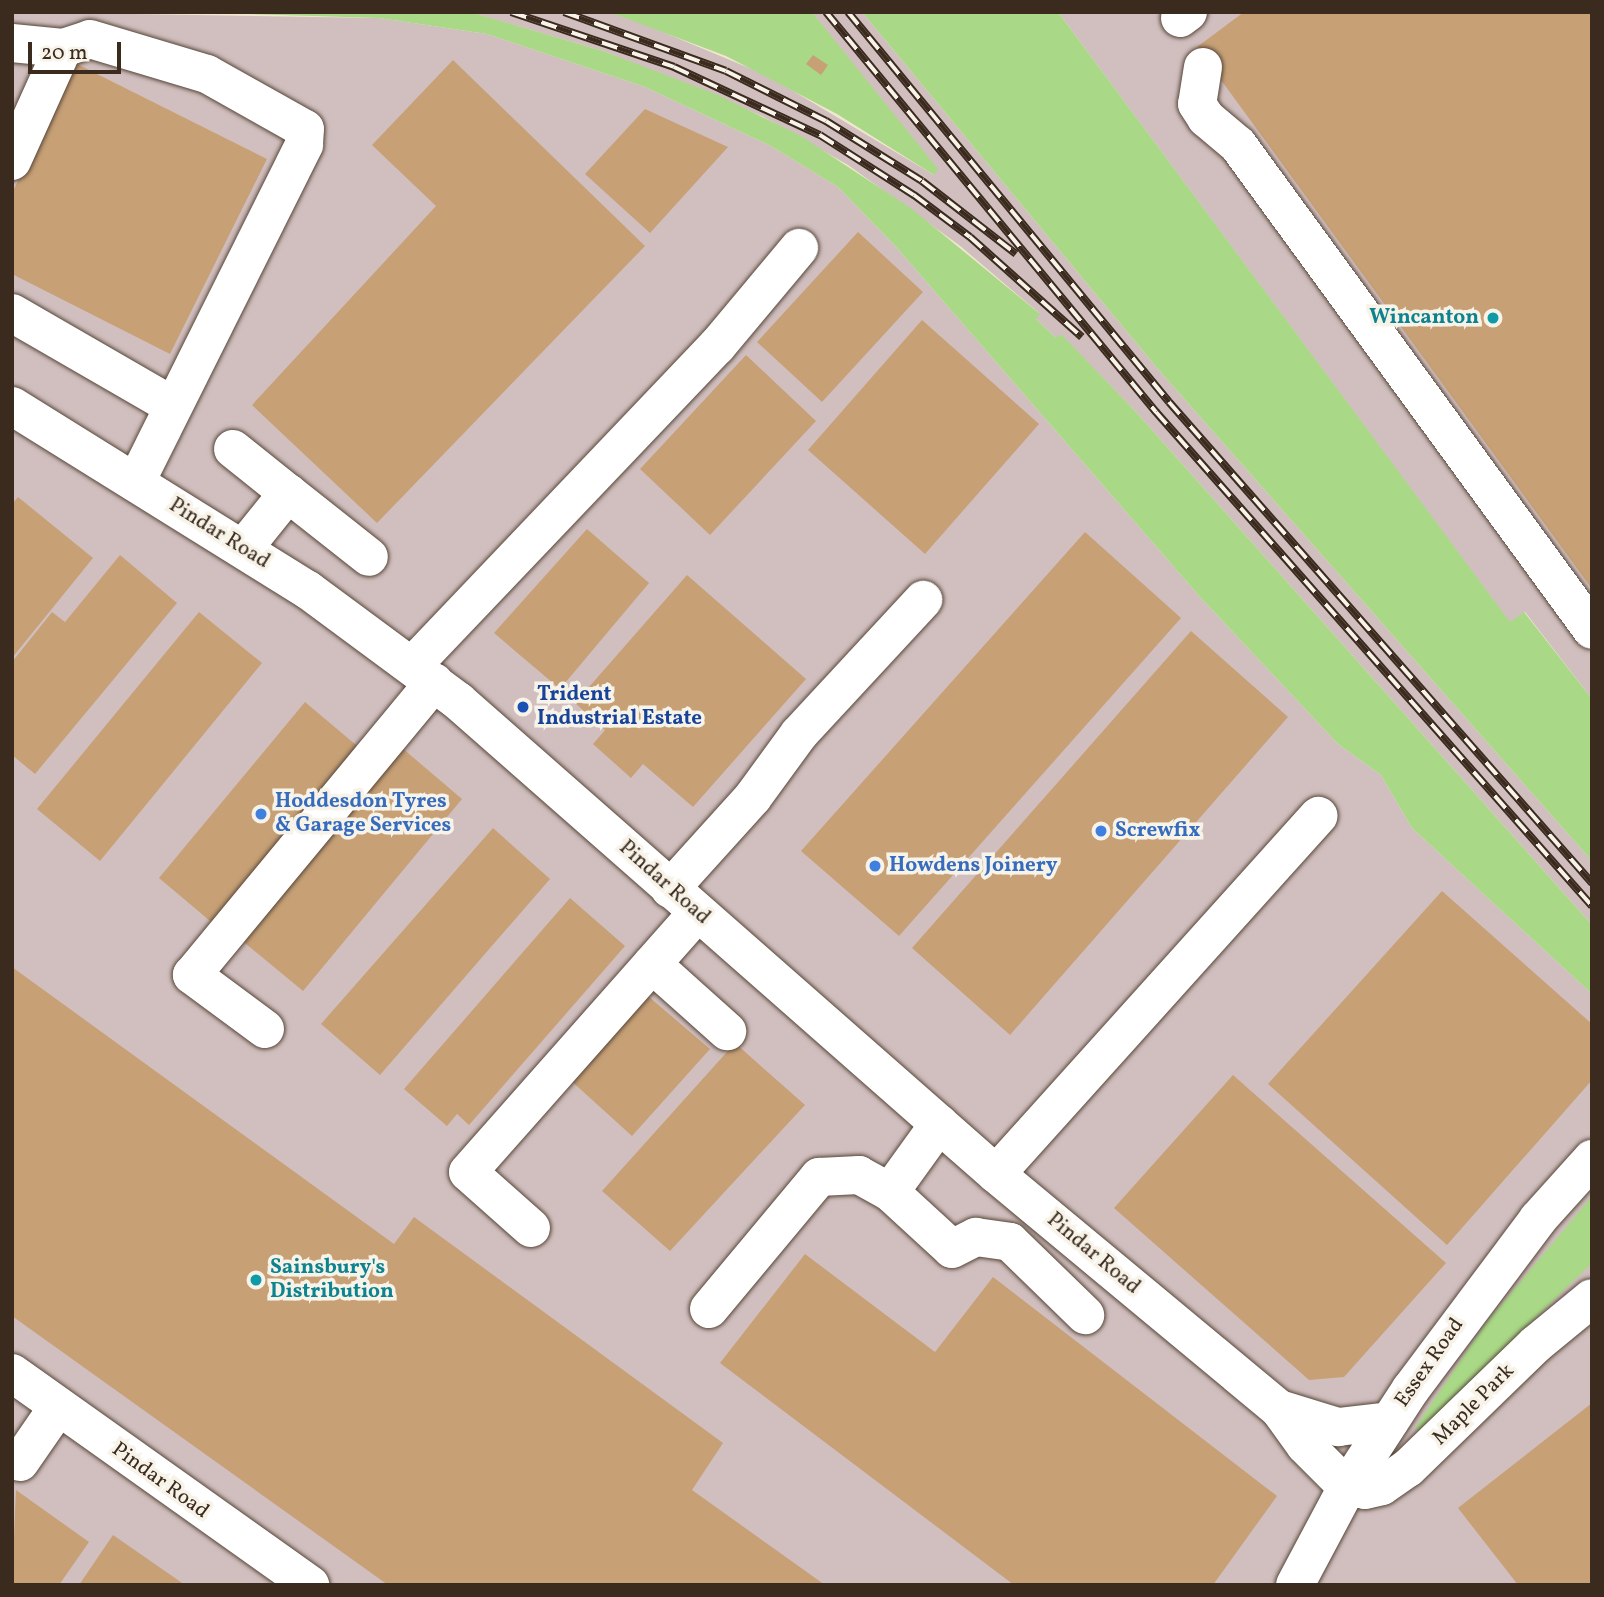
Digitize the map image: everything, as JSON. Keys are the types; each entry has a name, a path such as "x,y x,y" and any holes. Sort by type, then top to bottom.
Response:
{"street":[{"path":"12,44 63,48 90,39 208,74 305,129 304,145 136,482"},
{"path":"12,161 63,48"},
{"path":"1203,67 1197,104 1206,118 1238,145 1592,630"},
{"path":"265,1029 192,975 424,674 717,346 799,248"},
{"path":"12,313 173,406"},
{"name":"Pindar Road","path":"12,406 243,549 424,674 996,1174 1279,1409 1305,1445 1347,1487"},
{"path":"233,449 369,557"},
{"path":"243,549 288,493"},
{"path":"531,1228 468,1172 652,964 683,901 799,734 923,600"},
{"path":"996,1174 1318,816"},
{"path":"652,964 727,1031"},
{"path":"890,1192 939,1124"},
{"name":"Essex Road","path":"1294,1585 1347,1487 1390,1421 1506,1260 1592,1159"},
{"path":"709,1309 819,1177 859,1175 890,1192 952,1249 975,1237 1010,1242 1085,1315"},
{"name":"Maple Park","path":"1347,1487 1364,1490 1382,1486 1408,1468 1501,1377 1592,1298"},
{"name":"Pindar Road","path":"12,1373 310,1585"},
{"path":"20,1462 58,1407"},
{"name":"Pindar Road","path":"1279,1409 1338,1427 1390,1421"}],"shaded area":[{"path":"12,12 379,18 487,34 645,87 769,145 838,187 898,249 1200,597 1338,744 1381,775 1412,828 1592,994 1592,1585 12,1585"},
{"path":"469,12 609,12 639,22 768,76 934,175 812,12 862,12 1158,369 1592,861 1592,925 1136,412 1061,335 1057,339 1035,318 1039,313 959,245 848,165 762,116 603,51"},
{"name":"Wincanton","path":"1058,12 1592,12 1592,699 1525,612 1510,623"}],"green space":[{"path":"180,12 469,12 603,51 718,95 801,136 912,209 1040,314 1036,319 1056,338 1061,334 1136,412 1592,925 1592,994 1412,828 1381,775 1338,744 1200,597 898,249 838,187 769,145 645,87 487,34 379,18"},
{"path":"609,12 812,12 938,169 934,175 837,114 726,56"},
{"path":"862,12 1058,12 1510,622 1524,612 1592,699 1592,861 1158,369"},
{"path":"1592,1196 1592,1263 1419,1431 1415,1428 1486,1323"}],"building":[{"name":"Wincanton","path":"1244,12 1592,12 1592,589 1197,47"},
{"path":"813,55 828,65 821,75 806,64"},
{"path":"453,60 645,246 377,523 252,405 436,206 372,145"},
{"path":"77,64 267,159 170,354 12,274 12,193"},
{"path":"645,109 728,147 650,233 585,174"},
{"path":"858,232 923,292 822,402 757,342"},
{"path":"922,320 1039,424 925,554 808,450"},
{"path":"746,355 816,421 710,535 640,469"},
{"path":"18,497 93,558 12,658 12,504"},
{"path":"587,529 649,583 560,689 494,633"},
{"path":"1085,532 1181,618 899,936 801,851"},
{"path":"120,555 177,603 35,774 12,755 12,662 52,612 65,622"},
{"path":"687,575 806,679 693,807 643,764 631,778 593,744 605,730 575,703"},
{"path":"199,612 262,663 100,861 37,809"},
{"path":"1191,631 1288,717 1010,1035 912,948"},
{"name":"Hoddesdon Tyres & Garage Services","path":"305,702 362,750 216,926 159,878"},
{"path":"395,742 462,799 303,991 234,934"},
{"path":"493,828 550,879 380,1075 321,1024"},
{"path":"1442,891 1592,1024 1592,1080 1447,1245 1268,1084"},
{"path":"570,898 625,946 469,1125 457,1114 447,1126 404,1089"},
{"name":"Sainsbury's Distribution","path":"12,967 394,1244 414,1217 723,1443 692,1490 825,1585 388,1585 12,1316"},
{"path":"642,991 710,1049 632,1136 568,1078"},
{"path":"735,1043 805,1105 670,1251 602,1191"},
{"path":"1233,1075 1446,1263 1344,1377 1309,1380 1114,1208"},
{"path":"805,1254 935,1352 993,1277 1277,1496 1213,1585 1014,1585 720,1363"},
{"path":"1592,1403 1592,1585 1518,1585 1458,1508"},
{"path":"16,1490 89,1542 59,1585 12,1585"},
{"path":"113,1535 185,1585 79,1585"}],"railway":[{"path":"511,12 674,67 820,135 914,195 970,237 1082,337"},
{"path":"564,12 726,71 826,121 922,181 1016,254"},
{"path":"826,12 1156,412 1592,906"},
{"path":"848,12 1169,402 1592,883"}],"place":[{"name":"Wincanton","path":"1493,318"},
{"name":"Trident Industrial Estate","path":"523,707"},
{"name":"Hoddesdon Tyres & Garage Services","path":"261,814"},
{"name":"Screwfix","path":"1101,831"},
{"name":"Howdens Joinery","path":"875,866"},
{"name":"Sainsbury's Distribution","path":"256,1280"}]}
